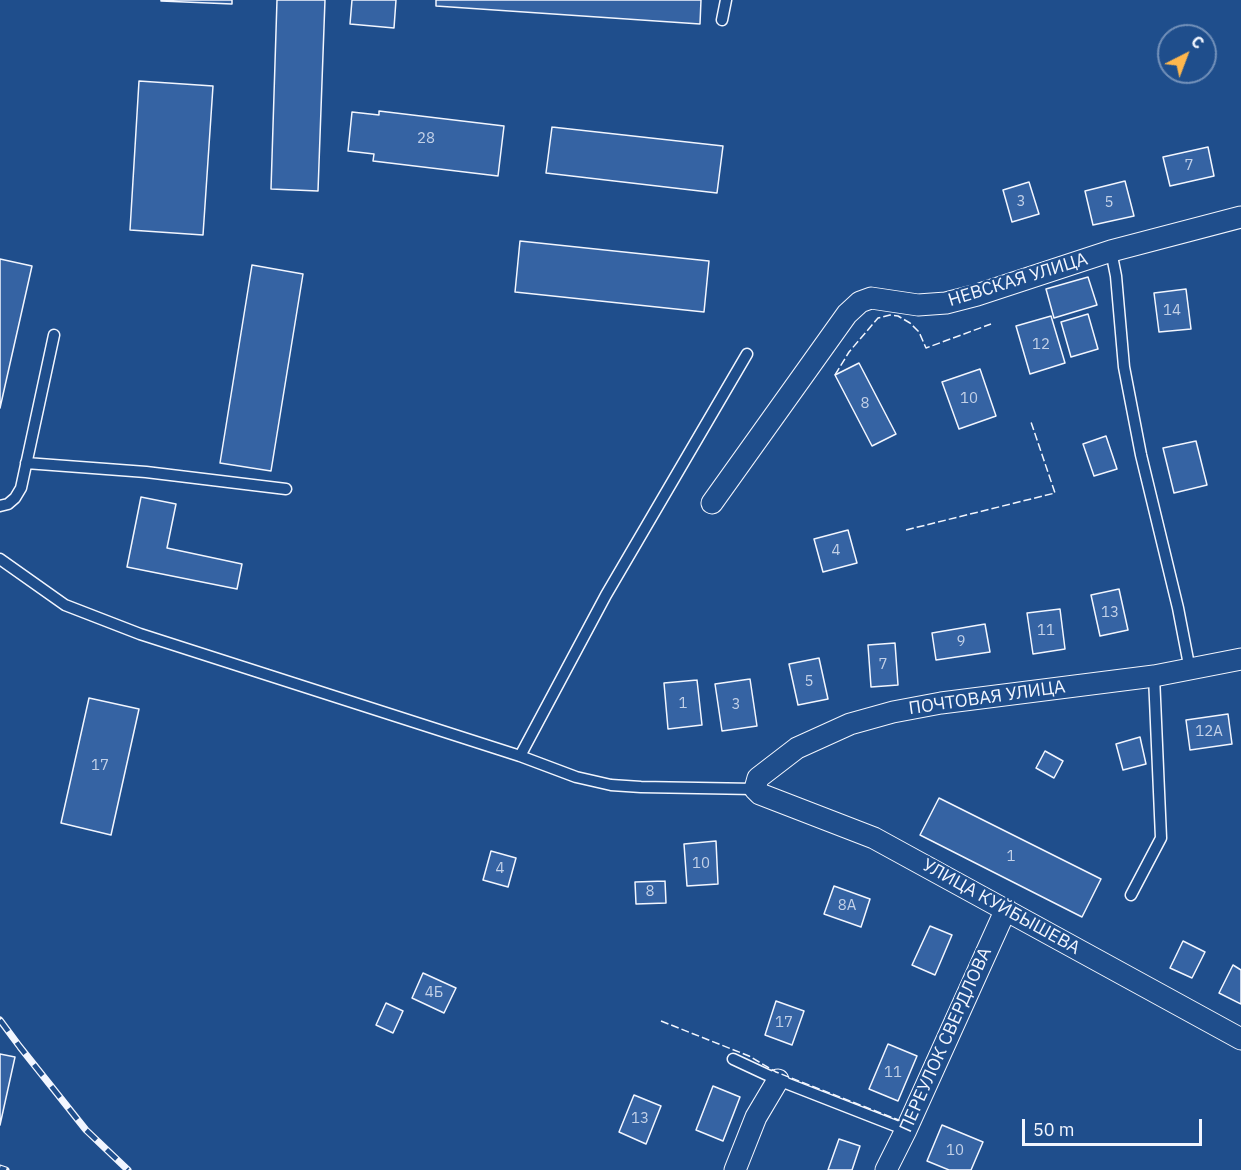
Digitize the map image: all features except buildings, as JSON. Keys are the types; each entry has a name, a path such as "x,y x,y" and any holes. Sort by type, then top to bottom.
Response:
{"street":[{"name":"НЕВСКАЯ УЛИЦА","path":"712,503 847,314 860,302 872,298 918,305 946,303 978,296 1112,251 1241,217"},
{"name":"ПОЧТОВАЯ УЛИЦА","path":"755,789 758,778 797,748 850,724 893,712 941,703 1154,676 1241,659"},
{"name":"УЛИЦА КУЙБЫШЕВА","path":"755,789 760,794 874,838 1241,1039"},
{"name":"ПЕРЕУЛОК СВЕРДЛОВА","path":"886,1170 1006,909"},
{"path":"735,1170 756,1117 778,1080"}],"lane":[{"path":"723,20 726,0"},
{"path":"1112,251 1124,367 1142,455 1179,608 1190,670"},
{"path":"0,506 8,504 15,498 21,488 54,335"},
{"path":"520,756 606,595 747,354"},
{"path":"26,463 146,472 286,489"},
{"path":"0,559 65,605 140,634 520,756 576,777 611,785 755,789"},
{"path":"1131,895 1161,838 1154,676"},
{"path":"734,1059 778,1080 906,1130"}],"railway":[{"path":"0,1020 86,1130 128,1170"},
{"path":"0,1168 6,1170"}],"fence":[{"path":"835,375 849,352 878,318 898,316 910,323 919,332 926,348 991,324"},
{"path":"906,530 1055,493 1031,422"},
{"path":"661,1021 749,1056 776,1072 901,1121"}]}
